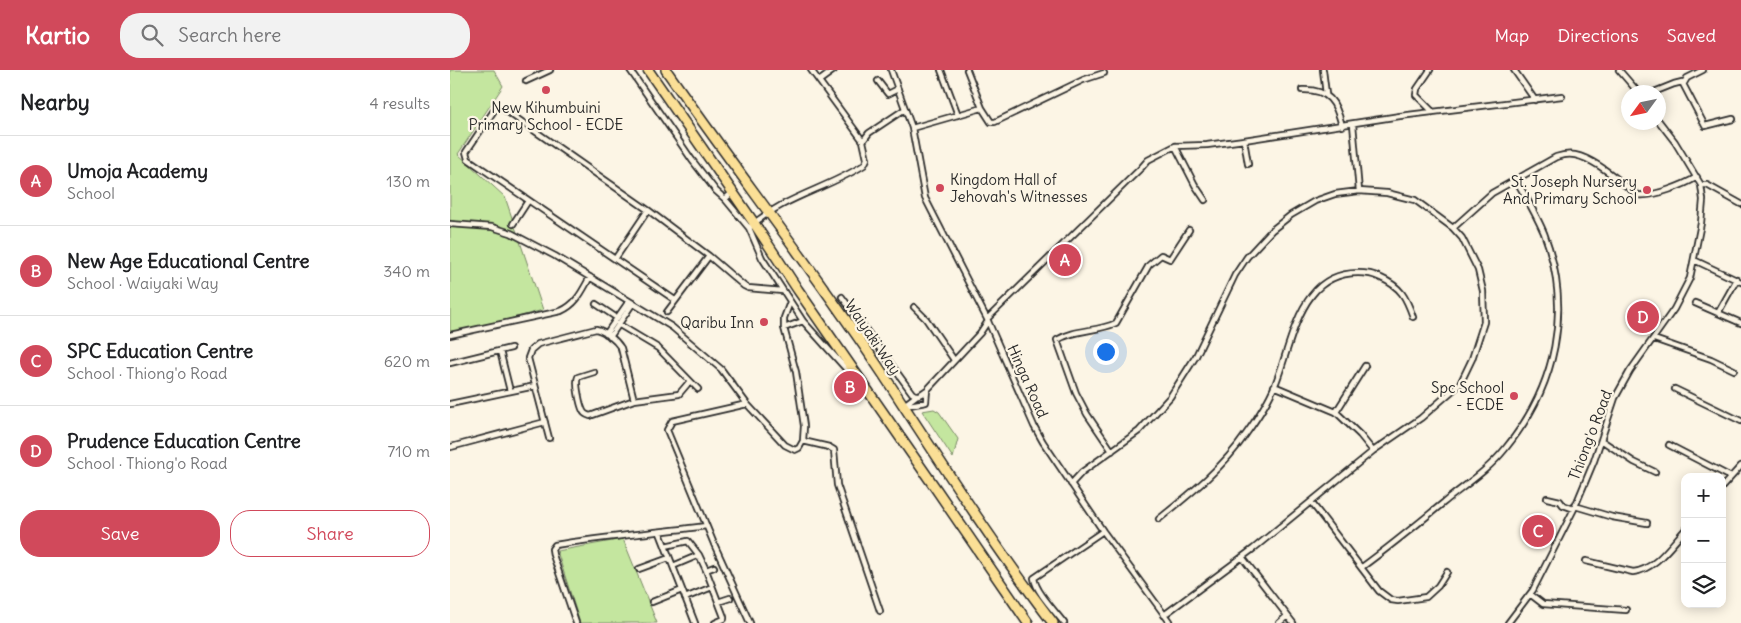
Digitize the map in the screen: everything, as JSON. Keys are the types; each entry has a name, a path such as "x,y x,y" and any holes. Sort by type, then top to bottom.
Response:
{"highway":[{"path":"648,70 733,192 752,226 1028,623"},
{"name":"Waiyaki Way","path":"666,70 808,266 903,406 1036,593 1053,623"},
{"path":"663,91 675,83"}],"street":[{"path":"526,81 550,70"},
{"path":"630,70 692,160 716,191 752,226 760,255 803,321 874,401"},
{"path":"752,226 768,212 785,202 862,167 867,159 863,141 811,70"},
{"path":"820,81 834,70"},
{"name":"Hinga Road","path":"891,70 912,128 925,198 987,320 1034,426 1103,531 1169,621"},
{"path":"941,70 958,115"},
{"path":"966,70 990,122 995,122 1083,80 1104,73"},
{"path":"1323,70 1326,94 1335,106 1342,126"},
{"path":"1430,70 1416,89 1416,95 1433,112"},
{"path":"1514,70 1534,100"},
{"path":"1619,70 1632,85"},
{"path":"1684,84 1688,78 1703,70"},
{"path":"878,81 888,94 898,89"},
{"path":"1666,87 1681,82 1684,84 1705,126 1733,120"},
{"path":"1302,90 1314,90 1326,94"},
{"path":"903,406 926,390 980,332 987,320 1148,160 1175,146 1207,145 1433,112 1562,96"},
{"path":"675,300 468,159 466,152 496,109 502,108 648,210 748,288 783,291"},
{"path":"912,128 982,108"},
{"path":"863,141 868,133 905,109"},
{"path":"1353,124 1359,191"},
{"name":"Thiong'o Road","path":"1508,623 1530,594 1575,508 1615,398 1630,371 1654,339 1683,293 1690,278 1701,223 1703,200 1701,185 1665,130"},
{"path":"1244,140 1248,164"},
{"path":"1175,146 1205,200"},
{"path":"1453,228 1482,200 1556,157 1569,154 1588,160 1638,195 1647,196 1697,177"},
{"path":"1362,567 1482,473 1523,425 1542,389 1556,345 1558,329 1555,273 1544,234 1516,180"},
{"path":"1701,185 1707,185 1741,204"},
{"path":"1071,484 1082,472 1139,431 1165,403 1180,384 1196,356 1235,275 1247,256 1261,241 1291,216 1315,201 1336,194 1359,191 1387,193 1415,200 1453,228 1462,238 1478,270 1483,291 1484,322 1472,359 1460,384 1421,418 1374,451 1242,557 1164,615"},
{"path":"725,199 733,192"},
{"path":"513,224 528,201"},
{"path":"615,259 648,210"},
{"path":"450,224 492,227 506,231 547,252 672,326 721,369 748,404 790,448 797,449 803,441 804,426 796,372 784,328 784,318 790,302"},
{"path":"1112,451 1087,414 1076,393 1057,340 1085,330 1108,327 1116,323 1149,265 1160,255 1170,259 1189,230"},
{"path":"667,312 709,256"},
{"path":"1694,260 1739,281 1718,313"},
{"path":"1159,519 1198,487 1229,457 1249,430 1274,386 1287,344 1300,313 1321,286 1334,278 1357,272 1374,274 1398,287 1405,297 1413,317"},
{"path":"450,336 561,311 577,300 590,277"},
{"path":"842,297 916,396"},
{"path":"608,336 617,318 631,302"},
{"path":"608,336 618,324 631,302"},
{"path":"1695,303 1741,323"},
{"path":"596,304 617,318"},
{"path":"914,307 926,319 954,360"},
{"path":"784,328 803,321"},
{"path":"618,324 658,348 698,389"},
{"path":"549,438 528,358 535,345 596,329 608,336 621,348 634,400"},
{"path":"1654,339 1711,358 1734,370"},
{"path":"450,363 511,348"},
{"path":"500,351 510,391"},
{"path":"1336,412 1364,366"},
{"path":"594,372 578,377 576,381 582,409 590,416 634,400 679,394 690,382"},
{"path":"450,404 535,386"},
{"path":"1274,386 1336,412 1374,451"},
{"path":"1675,389 1741,421"},
{"path":"903,406 926,402 926,390"},
{"path":"748,404 672,421 668,427 668,434 706,526 750,623"},
{"path":"451,447 545,422"},
{"path":"1601,440 1634,462 1654,472"},
{"path":"803,441 834,450 837,485 880,611"},
{"path":"1669,446 1731,477"},
{"path":"1726,483 1741,466"},
{"path":"1547,498 1560,500 1563,505 1647,523"},
{"path":"1311,502 1384,596 1391,600 1398,601 1426,597 1438,586 1447,572"},
{"path":"576,623 553,555 554,547 597,538 660,533 706,526"},
{"path":"1064,623 1036,593 1034,580 1036,575 1103,531"},
{"path":"660,533 693,622"},
{"path":"1586,561 1634,572 1640,571 1656,561 1681,534"},
{"path":"665,546 688,541 699,555 724,617 724,619 715,623"},
{"path":"673,566 699,555"},
{"path":"1242,557 1293,623"},
{"path":"639,569 669,558"},
{"path":"706,570 714,567"},
{"path":"685,598 712,587"},
{"path":"652,602 682,590"},
{"path":"1530,594 1543,604 1626,610"},
{"path":"718,602 730,598"},
{"path":"1279,623 1287,616"}],"green space":[{"path":"450,70 494,70 503,86 458,154 505,197 543,310 450,335"},
{"path":"934,409 939,412 958,439 953,458 922,411"},
{"path":"623,539 657,623 580,623 557,551"}],"place":[{"name":"New Kihumbuini Primary School - ECDE","path":"546,90"},
{"name":"Kingdom Hall of Jehovah's Witnesses","path":"940,188"},
{"name":"St. Joseph Nursery And Primary School","path":"1647,190"},
{"name":"Umoja Academy","path":"1065,260"},
{"name":"Prudence Education Centre","path":"1643,317"},
{"name":"Qaribu Inn","path":"764,322"},
{"name":"New Age Educational Centre","path":"850,387"},
{"name":"Spc School - ECDE","path":"1514,396"},
{"name":"SPC Education Centre","path":"1538,531"}]}
